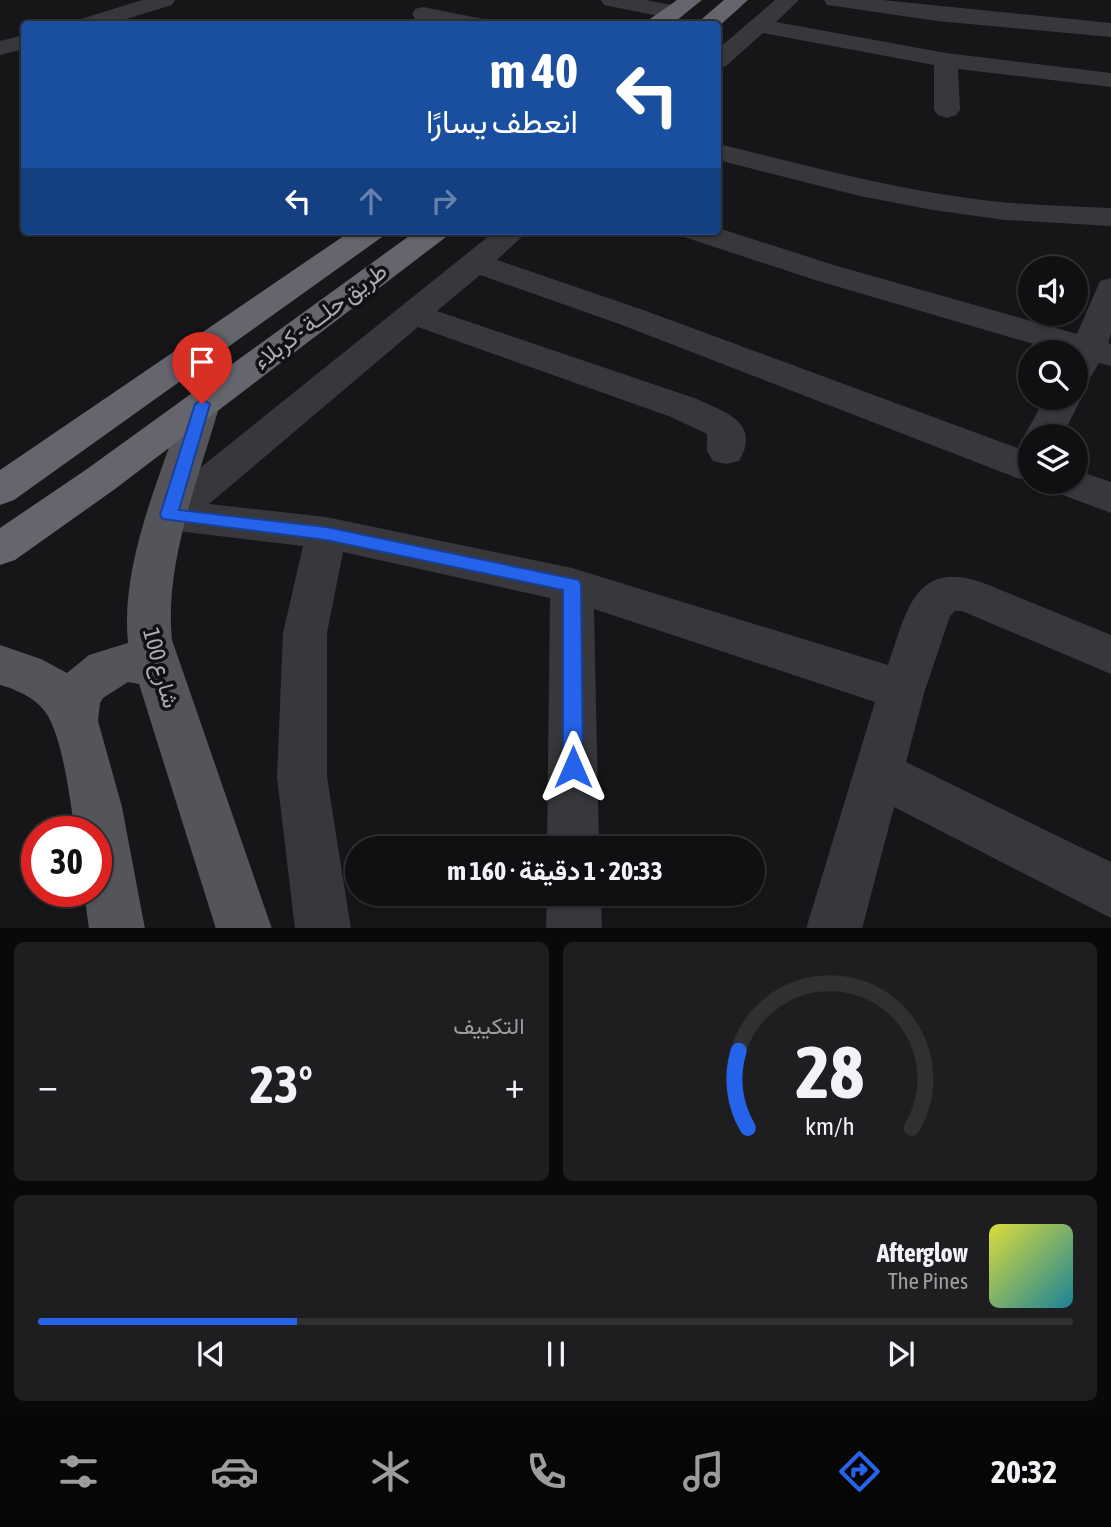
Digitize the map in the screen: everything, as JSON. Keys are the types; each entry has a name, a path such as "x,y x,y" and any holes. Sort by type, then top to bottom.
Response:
{"highway":[{"path":"711,21 737,0"},
{"name":"طريق حلــة - كربلاء","path":"0,490 365,235"},
{"name":"طريق حلــة - كربلاء","path":"0,549 202,404 430,235"}],"main road":[{"name":"شارع 100","path":"202,404 152,569 148,595 151,650 244,928"},
{"path":"75,719 76,700 88,682 107,668 128,662 149,665 161,676"},
{"path":"0,665 37,680 62,697 75,719 88,771 117,928"}],"street":[{"path":"98,21 164,0"},
{"path":"612,0 675,12"},
{"path":"721,58 788,0"},
{"path":"835,0 937,14 1111,30"},
{"path":"423,14 459,21"},
{"path":"760,26 946,60 1111,80"},
{"path":"0,48 21,43"},
{"path":"946,60 947,110"},
{"path":"721,153 829,180 946,202 1003,211 1111,217"},
{"path":"169,515 508,235"},
{"path":"707,235 1092,358 1111,288"},
{"path":"474,262 1018,452"},
{"path":"411,313 684,408 725,428 726,451"},
{"path":"1088,489 1111,498"},
{"path":"169,515 326,533 572,585 902,690"},
{"path":"323,928 302,777 305,633 326,533"},
{"path":"572,585 573,836"},
{"path":"835,928 902,690 930,606 946,593 966,594 1111,655"},
{"path":"880,774 1111,891"},
{"path":"573,906 574,928"}],"route":[{"path":"202,404 169,515 326,533 572,585 573,767"}]}
